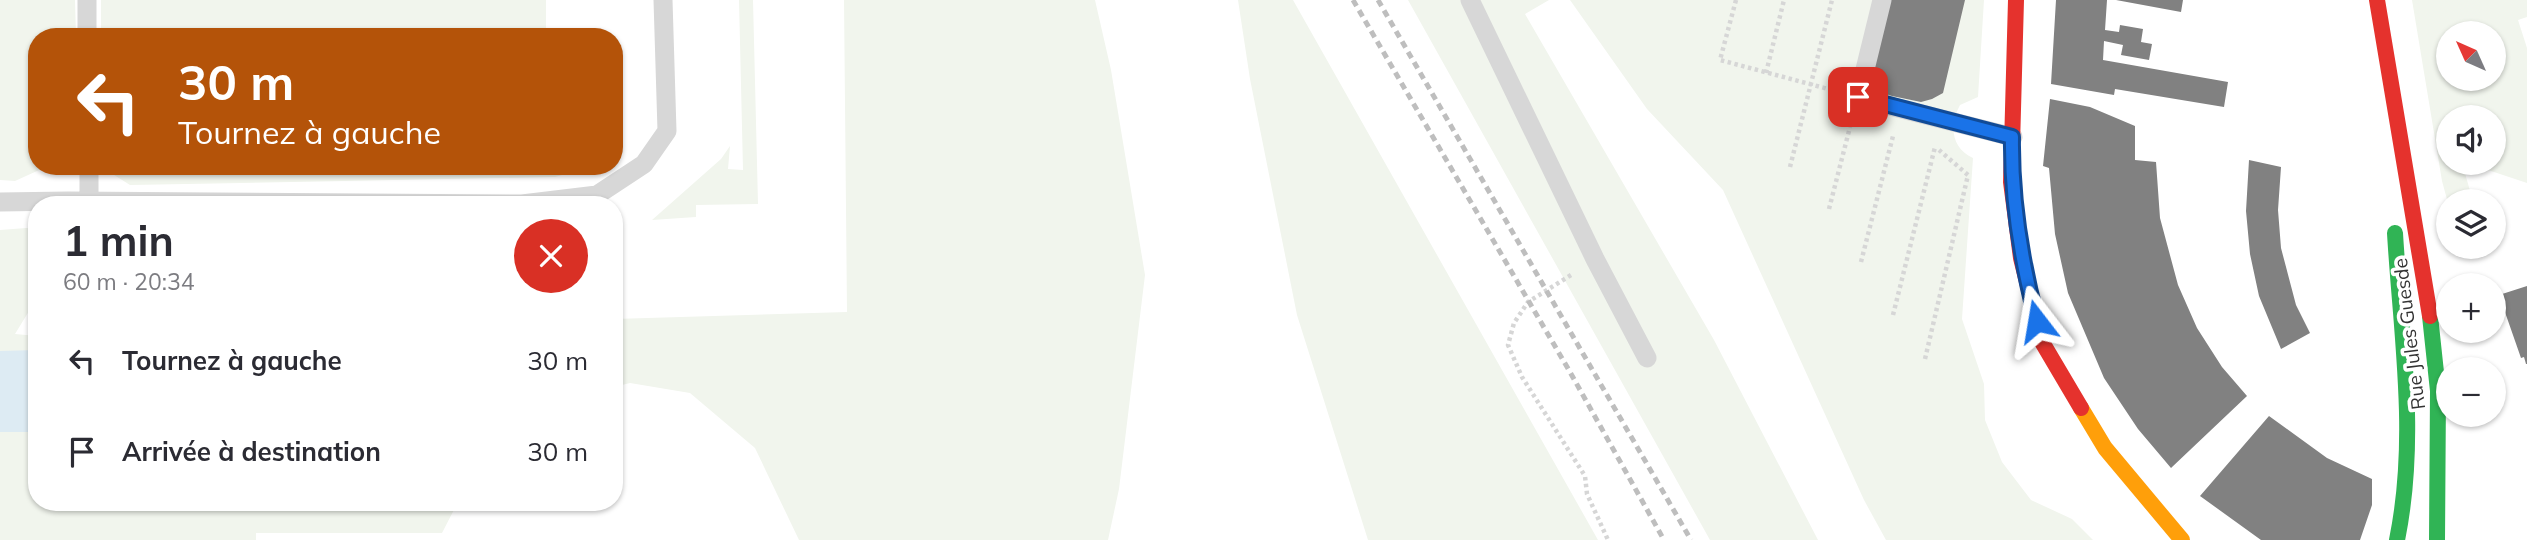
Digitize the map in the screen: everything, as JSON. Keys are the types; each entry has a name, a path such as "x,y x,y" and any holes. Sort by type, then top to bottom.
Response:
{"street":[{"path":"2016,0 2011,181 2021,258 2042,342 2105,448 2182,540"},
{"name":"Rue Jules Guesde","path":"2377,0 2389,84 2424,272 2436,369 2440,424 2437,540"},
{"name":"Rue Jules Guesde","path":"2389,84 2408,428 2405,496 2397,540"}],"lane":[{"path":"87,0 87,28"},
{"path":"589,196 597,195 644,164 667,131 663,0"},
{"path":"1470,0 1595,259 1647,358"},
{"path":"1882,0 1858,97 2012,137"},
{"path":"78,196 86,175"},
{"path":"0,202 28,202"}],"path":[{"path":"1736,0 1720,61 1858,97 1829,209"},
{"path":"1766,73 1784,0"},
{"path":"1790,167 1832,0"},
{"path":"1861,262 1900,108"},
{"path":"1893,315 1942,119"},
{"path":"1925,359 1968,175 1936,147"},
{"path":"1595,259 1528,302 1514,323 1508,345 1522,377 1585,476 1587,494 1608,540"}],"shaded area":[{"path":"0,0 75,0 76,28 28,28 28,175 15,181 0,180"},
{"path":"101,0 546,0 546,28 101,28"},
{"path":"739,0 753,0 758,204 696,205 696,217 652,220 721,159 730,146 728,169 743,170"},
{"path":"844,0 1095,0 1111,70 1145,275 1119,489 1108,540 799,540 755,448 690,393 630,383 623,385 623,319 847,312"},
{"path":"1238,0 1293,0 1598,540 1368,540 1297,315 1250,79"},
{"path":"1408,0 1549,0 1525,14 1714,340 1818,540 1710,540"},
{"path":"1570,0 1984,0 1978,97 1960,105 1953,128 1960,148 1973,158 1962,319 1984,384 1985,420 2002,462 2031,500 2072,519 2093,540 1886,540 1864,500 1723,190 1647,109"},
{"path":"2412,0 2527,0 2527,17 2518,20 2527,48 2527,183 2503,175 2506,175 2506,105 2436,105 2436,145"},
{"path":"114,175 562,175 555,177 130,185"},
{"path":"2441,175 2465,175 2470,189 2444,189"},
{"path":"28,228 28,313 15,334 28,335 28,511 453,511 442,533 256,533 256,540 0,540 0,230"},
{"path":"28,350 28,432 0,432 0,351"}],"building":[{"path":"1889,0 1965,0 1943,93 1932,99 1921,102 1892,96 1883,93 1870,79"},
{"path":"2056,0 2107,0 2105,30 2119,32 2120,25 2143,29 2141,42 2152,44 2149,60 2121,55 2123,45 2104,41 2103,60 2228,82 2224,107 2115,89 2114,95 2051,84"},
{"path":"2116,0 2183,0 2181,12"},
{"path":"2050,99 2090,107 2135,126 2135,160 2156,162 2160,218 2178,285 2197,328 2222,367 2247,396 2171,468 2138,429 2104,378 2068,293 2055,234 2049,168 2043,166"},
{"path":"2249,160 2281,167 2278,210 2281,248 2296,305 2310,333 2281,349 2259,296 2250,254 2246,211"},
{"path":"2527,286 2527,364 2524,357 2521,358 2506,315 2506,293"},
{"path":"2269,416 2327,458 2372,479 2372,505 2360,540 2261,540 2200,496"}],"railway":[{"path":"1353,0 1570,372 1664,540"},
{"path":"1378,0 1691,540"}],"traffic: fast":[{"path":"2395,233 2407,425 2403,501 2397,540"},
{"path":"2430,316 2438,391 2437,540"}],"traffic: slow":[{"path":"2081,408 2105,448 2182,540"}],"traffic: jam":[{"path":"2016,0 2011,182 2021,258 2042,342 2081,408"},
{"path":"2377,0 2430,316"}],"route":[{"path":"1858,97 2012,137 2011,181 2021,258 2037,321"}]}
